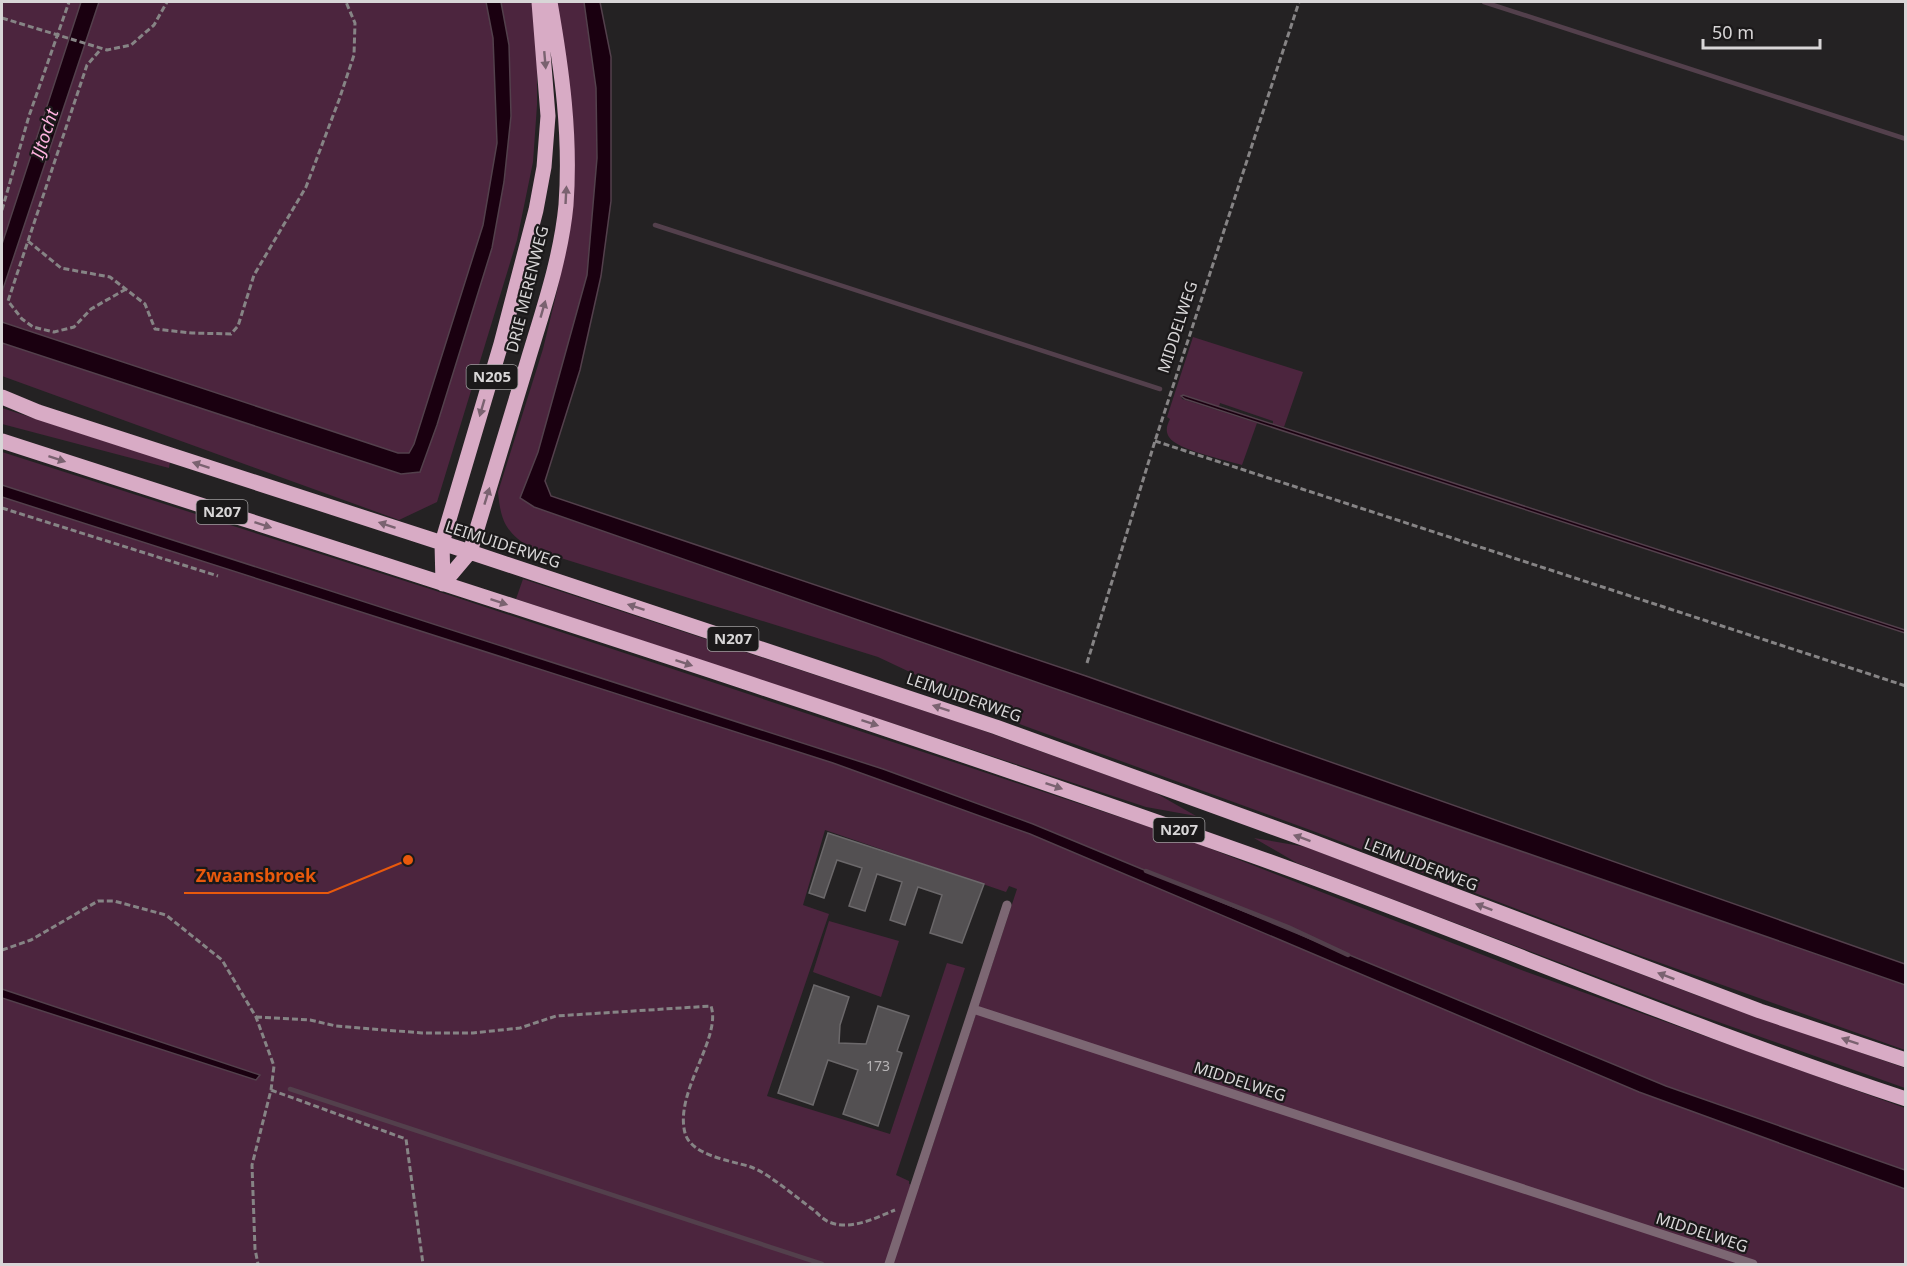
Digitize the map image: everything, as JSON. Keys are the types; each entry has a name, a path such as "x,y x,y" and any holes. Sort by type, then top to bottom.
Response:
{"main road":[{"name":"DRIE MERENWEG","path":"443,584 442,543 501,344 537,210 544,167 548,116 540,2"},
{"name":"DRIE MERENWEG","path":"443,584 470,552 545,305 558,253 566,207 568,146 565,102 550,2"},
{"name":"LEIMUIDERWEG","path":"2,397 38,412 996,726 1308,840 1760,1011 1905,1060"},
{"name":"N207","path":"2,441 956,751 1190,834 1663,1012 1905,1099"}],"lane":[{"path":"889,1264 1007,905"},
{"name":"MIDDELWEG","path":"973,1009 1753,1264"}],"path":[{"path":"2,210 29,116 60,36 69,2"},
{"path":"2,18 107,50 131,45 154,25 167,2"},
{"path":"28,241 61,268 110,277 145,304 155,329 231,334 238,326 254,275 306,187 339,100 354,55 355,23 346,2"},
{"name":"MIDDELWEG","path":"1087,663 1155,441 1299,2"},
{"path":"8,301 87,65 101,49"},
{"path":"2,298 8,301 22,319 33,327 54,332 74,327 91,309 126,289"},
{"path":"1155,441 1905,686"},
{"path":"2,508 218,576"},
{"path":"2,950 31,940 98,901 114,901 166,915 222,960 256,1017 274,1066 271,1090 252,1165 255,1249 258,1264"},
{"path":"256,1017 310,1020 336,1026 422,1033 473,1033 520,1028 556,1016 711,1006 714,1014 710,1032 687,1092 685,1133 691,1144 702,1151 753,1168 830,1222 859,1225 909,1204"},
{"path":"271,1090 406,1139 423,1264"}],"shaded area":[{"path":"2,2 535,2 537,105 533,162 517,240 437,502 399,520 2,376"},
{"path":"556,2 584,2 596,88 597,158 587,275 538,452 521,498 534,507 1905,985 1905,1050 1624,950 1313,831 1022,725 878,657 532,549 523,543 506,526 498,492 543,349 558,287 571,205"},
{"path":"1193,337 1303,372 1284,427 1220,403 1219,407 1185,395 1181,396 1182,399 1257,423 1242,465 1191,450 1174,442 1168,435 1167,428 1170,419 1167,417"},
{"path":"2,408 170,462 169,468 2,424"},
{"path":"2,452 455,597 1183,838 1524,971 1905,1108 1905,1170 1666,1086 1033,824 883,769 2,485"},
{"path":"2,488 1028,825 1026,832 1648,1087 1906,1181 1905,1264 2,1264","holes":["825,830 1006,892 1009,886 1017,889 919,1187 909,1184 909,1181 896,1175 965,968 947,963 890,1134 767,1096 829,914 803,905"]},
{"path":"523,579 973,727 1154,792 1196,816 1146,807 516,599"},
{"path":"1254,838 1306,847 1701,997 1905,1068 1905,1088 1693,1013 1297,863"},
{"path":"829,921 899,941 881,997 813,972"}],"water":[{"name":"IJtocht","path":"81,2 99,2 2,292 2,244"},
{"path":"486,2 501,2 509,45 511,116 504,182 492,248 437,425 420,472 401,474 2,343 2,322 398,453 409,453 414,444 483,225 497,143 493,38"},
{"path":"584,2 600,2 611,57 611,201 601,276 580,370 545,481 551,496 1086,676 1905,964 1905,985 534,507 520,498 538,452 587,275 597,158 596,88"},
{"path":"1181,396 1905,630 1905,633 1185,399"},
{"path":"2,485 883,769 1033,824 1666,1086 1905,1170 1905,1189 1639,1092 1030,834 833,763 2,497"},
{"path":"2,989 260,1075 256,1080 2,998"}],"building":[{"path":"828,833 984,884 962,943 930,933 942,895 918,887 905,925 890,920 902,882 877,874 865,911 849,906 862,868 837,860 824,898 809,893"},
{"path":"814,985 849,997 840,1025 839,1043 866,1044 878,1006 909,1016 897,1051 902,1053 878,1126 843,1114 858,1070 828,1060 813,1105 778,1093"}],"waterway":[{"path":"1484,2 1906,139"},
{"path":"655,225 1160,389"},
{"path":"1146,871 1288,927 1348,955"},
{"path":"290,1089 822,1264"}],"place":[{"name":"Zwaansbroek","path":"408,860"}]}
